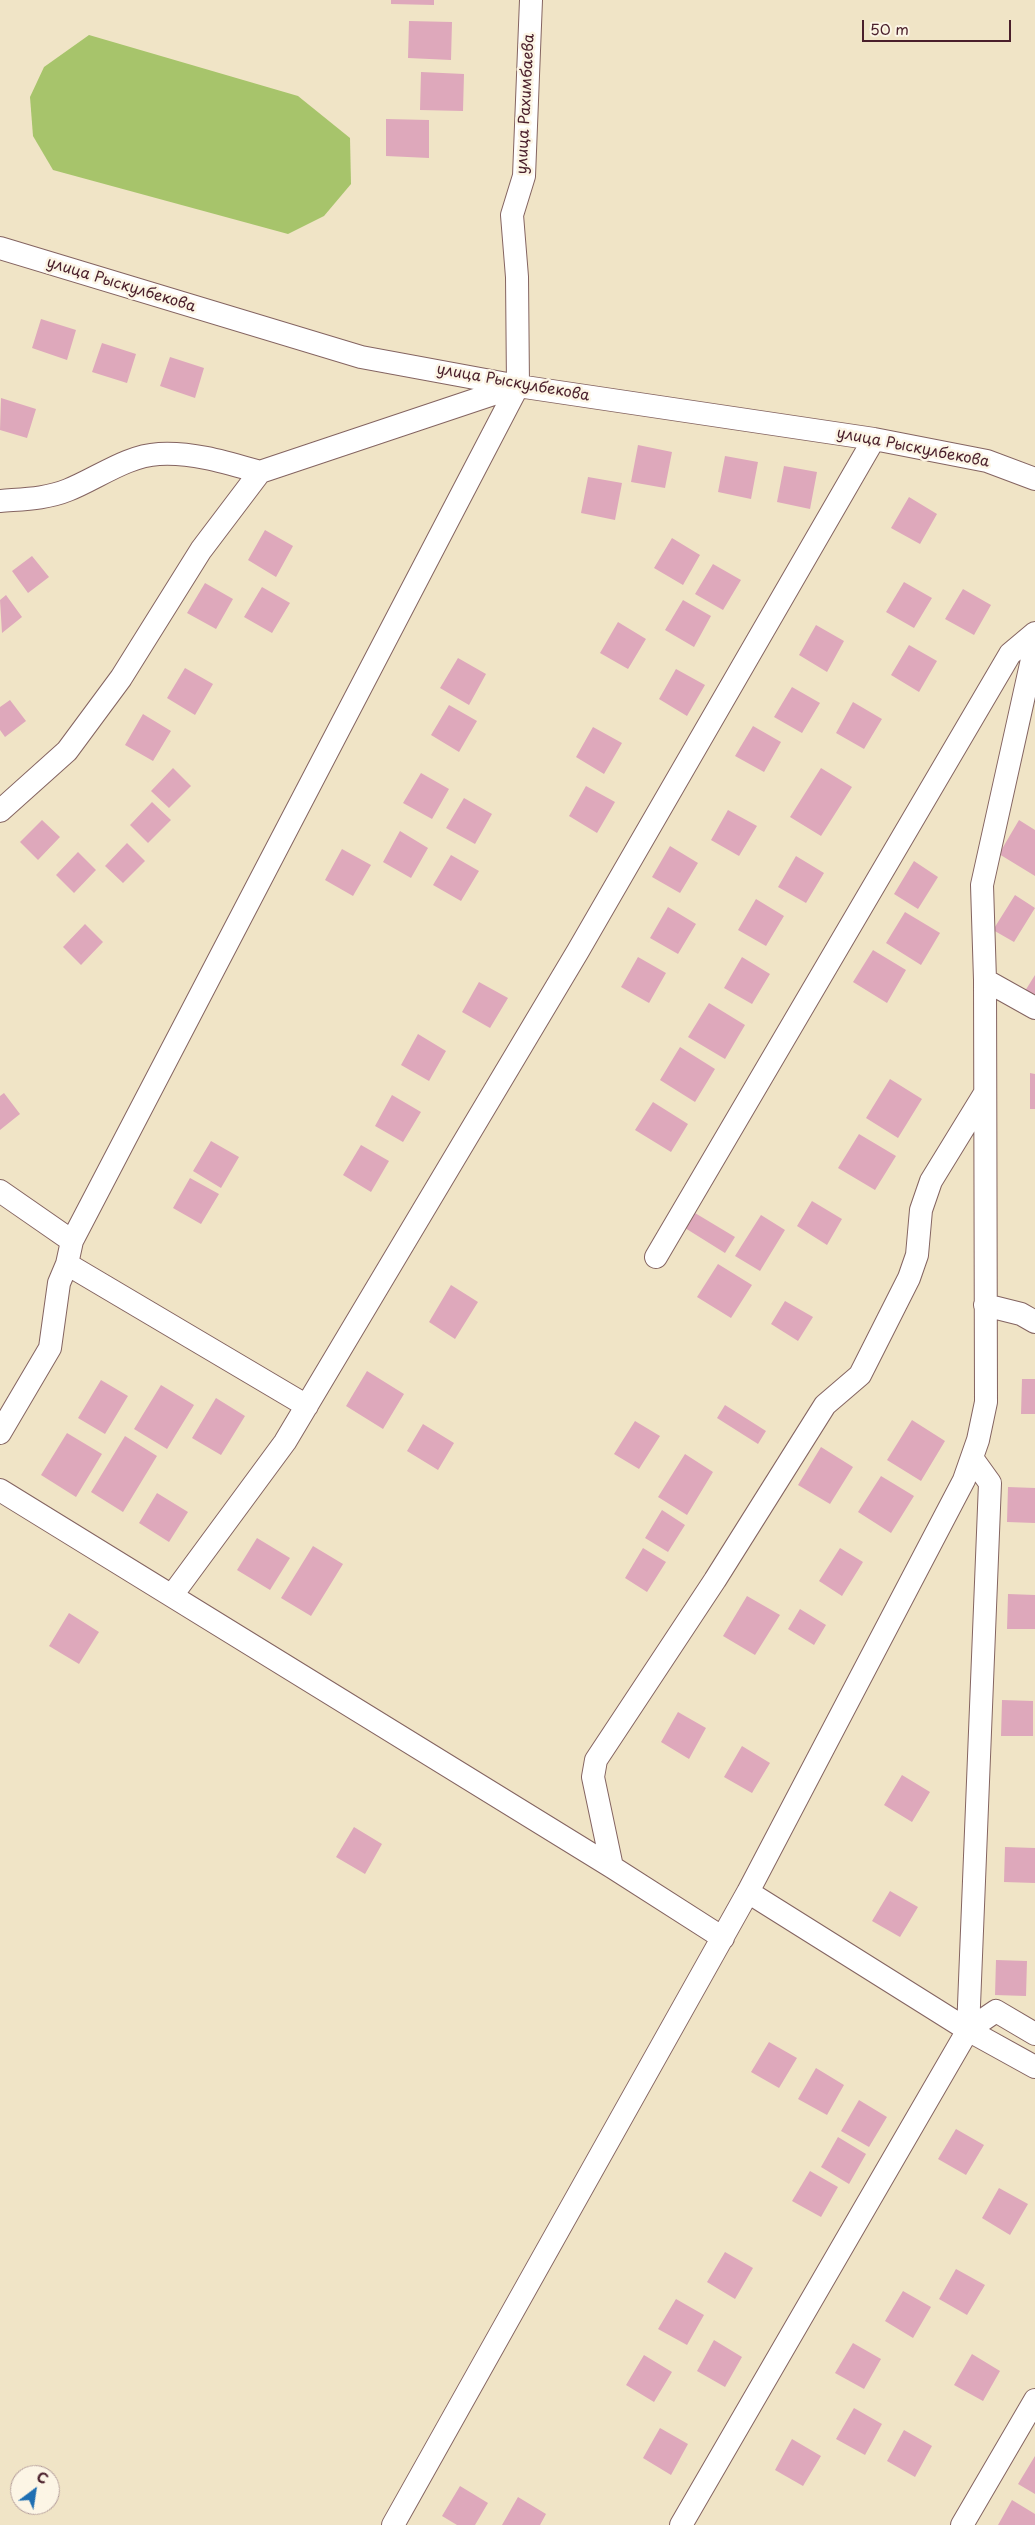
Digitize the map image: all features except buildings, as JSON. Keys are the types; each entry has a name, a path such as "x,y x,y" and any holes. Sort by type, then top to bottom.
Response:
{"street":[{"name":"улица Рахимбаева","path":"518,386 517,277 512,215 524,176 532,0"},
{"name":"улица Рыскулбекова","path":"0,248 362,356 518,386 874,439 987,461 1035,479"},
{"path":"0,501 41,497 66,490 130,460 158,454 210,458 260,472 518,386"},
{"path":"0,1432 50,1348 59,1283 67,1264 72,1241 518,386"},
{"path":"173,1594 285,1442 307,1406 578,951 874,439"},
{"path":"0,811 67,751 121,678 201,550 260,472"},
{"path":"656,1257 1010,654 1035,633"},
{"path":"393,2525 748,1892 964,1480 972,1458 986,1402 985,980 982,885 1035,646"},
{"path":"985,980 1035,1008"},
{"path":"612,1867 592,1777 596,1760 715,1580 825,1405 860,1375 912,1270 917,1255 921,1210 931,1182 985,1092"},
{"path":"0,1191 72,1241"},
{"path":"67,1264 307,1406"},
{"path":"985,1305 1022,1314 1035,1322"},
{"path":"968,2030 990,1483 972,1458"},
{"path":"0,1490 173,1594 723,1938"},
{"path":"748,1892 968,2030 1035,2067"},
{"path":"681,2525 968,2030 996,2011 1035,2034"},
{"path":"962,2525 1035,2400"}],"green space":[{"path":"89,35 298,96 350,138 351,184 324,216 288,234 53,170 33,136 30,97 44,67"}]}
